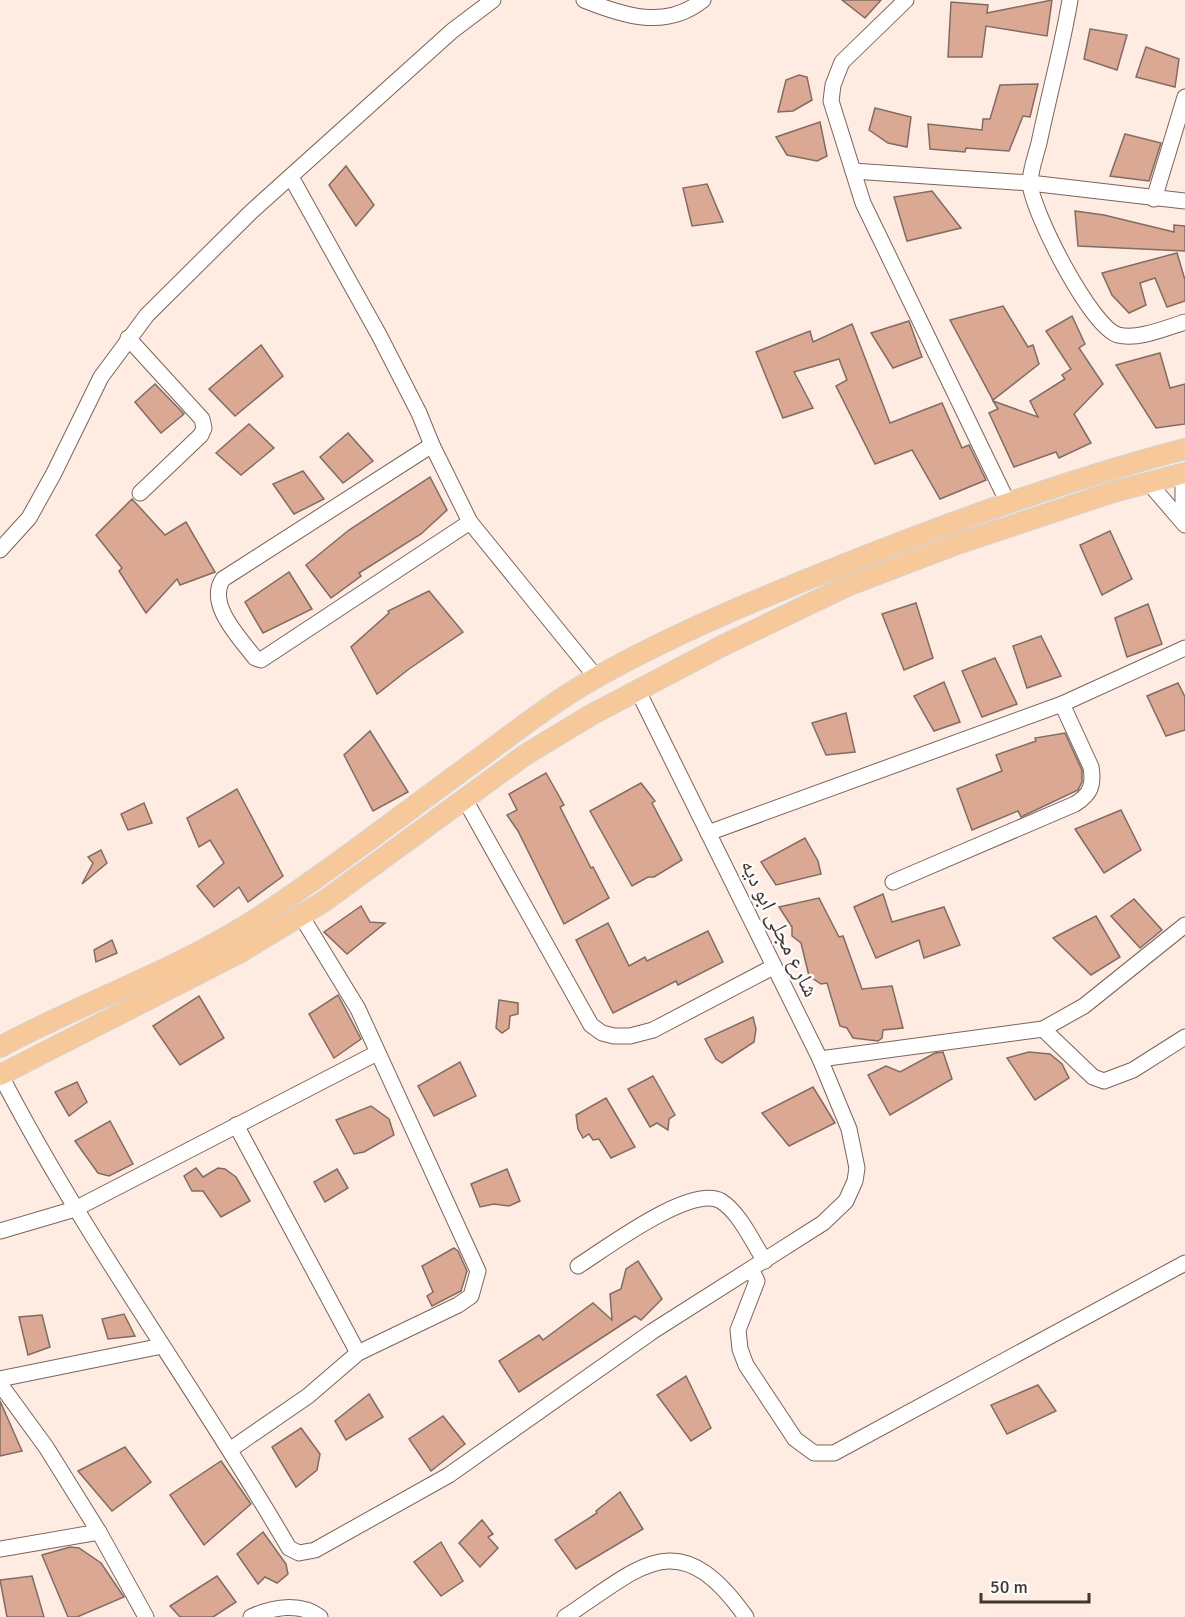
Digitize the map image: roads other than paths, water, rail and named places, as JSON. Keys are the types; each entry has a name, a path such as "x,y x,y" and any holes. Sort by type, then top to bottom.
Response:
{"main road":[{"path":"0,1047 59,1016 188,958 233,933 321,874 535,717 596,678 756,601 888,547 1008,503 1185,449"},
{"path":"0,1074 239,953 323,902 525,755 591,715 795,610 847,586 968,540 1148,482 1184,474"},
{"path":"888,547 897,567"}],"street":[{"path":"0,550 29,518 54,473 101,377 128,338 175,285 452,31 493,0"},
{"path":"584,0 612,11 654,19 682,14 703,0"},
{"path":"906,0 853,49 836,74 831,101 863,203 1008,503"},
{"path":"1070,0 1062,50 1030,183 1040,215 1055,247 1098,322 1118,334 1134,335 1185,322"},
{"path":"1154,199 1185,97"},
{"path":"853,171 1030,183 1185,201"},
{"path":"291,177 316,227 379,335 419,413 470,522 596,678"},
{"path":"128,338 202,419 204,428 201,435 140,493"},
{"path":"432,445 224,579 217,591 217,599 255,658 261,660 470,522"},
{"path":"1184,474 1184,523"},
{"path":"1148,482 1184,523"},
{"path":"708,833 1062,704 1185,648"},
{"name":"شارع مجلى ابو ديه","path":"638,691 820,1059 849,1129 857,1168 851,1192 838,1210 823,1223 758,1265"},
{"path":"893,882 1075,804 1088,795 1093,778 1091,767 1062,704"},
{"path":"464,798 591,1024 602,1033 630,1036 653,1030 773,967"},
{"path":"231,1449 325,1383 358,1353 458,1305 471,1296 478,1271 345,985 300,914"},
{"path":"820,1059 1043,1029 1084,1006 1185,925"},
{"path":"1043,1029 1093,1077 1104,1081 1133,1070 1185,1037"},
{"path":"0,1231 75,1209 377,1053"},
{"path":"0,1074 75,1209 231,1449 289,1548 299,1553 315,1550 449,1475 590,1374 758,1265"},
{"path":"236,1125 358,1353"},
{"path":"578,1266 646,1223 683,1204 708,1197 726,1204 758,1265 757,1281 738,1330 740,1349 746,1365 795,1439 807,1450 823,1454 834,1453 1185,1263"},
{"path":"0,1379 162,1346"},
{"path":"0,1384 46,1447 99,1532 146,1617"},
{"path":"0,1549 99,1532"},
{"path":"565,1617 635,1572 659,1561 674,1560 687,1562 705,1574 746,1617"},
{"path":"252,1617 266,1610 294,1608 320,1617"}]}
